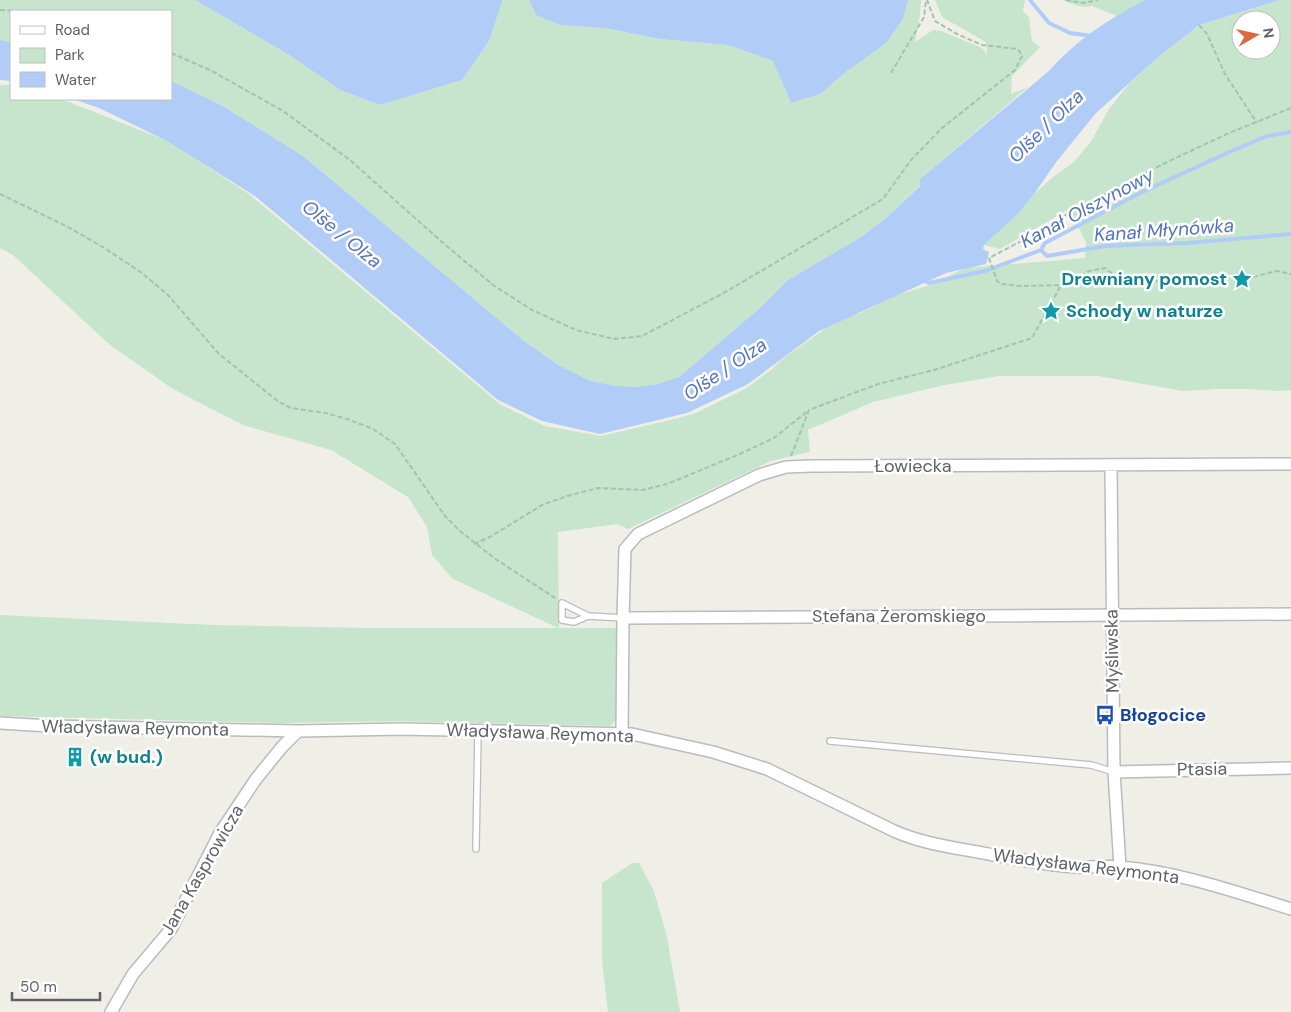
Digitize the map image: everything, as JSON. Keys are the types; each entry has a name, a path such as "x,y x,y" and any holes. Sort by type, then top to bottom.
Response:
{"street":[{"name":"Łowiecka","path":"623,618 626,549 638,534 759,476 786,467 1291,464"},
{"name":"Myśliwska","path":"1111,466 1114,772 1120,867"},
{"name":"Stefana Żeromskiego","path":"623,618 1291,614"},
{"path":"622,734 623,618"},
{"name":"Władysława Reymonta","path":"0,723 49,726 298,731 401,729 632,734 713,752 767,769 894,831 933,845 1056,866 1077,868 1120,867 1150,871 1217,886 1291,909"},
{"name":"Jana Kasprowicza","path":"111,1012 133,974 171,929 220,833 256,778 298,731"},
{"name":"Ptasia","path":"1114,772 1291,768"}],"lane":[{"path":"588,616 574,622 562,620 562,603 588,616 623,618"},
{"path":"476,848 478,730"},
{"path":"830,742 1091,765 1114,772"}],"path":[{"path":"172,52 210,70 283,111 350,160 493,285 532,310 576,330 614,339 642,336 704,304 883,199 911,160 942,128 1015,70 1022,56 1018,49 982,45 957,34 935,21 926,0"},
{"path":"891,73 924,17 926,0"},
{"path":"1066,0 1083,3 1098,0"},
{"path":"1199,25 1208,34 1225,74 1257,123"},
{"path":"1291,108 1229,133 1167,162 1045,226 1029,237 989,258 997,281 1001,284 1020,286 1070,286 1089,271 1105,268 1123,282 1130,284 1190,278 1213,280 1228,275 1252,277 1278,271 1291,274"},
{"path":"0,194 68,226 106,248 142,273 168,295 220,354 279,402 291,408 326,413 347,419 373,430 395,444 445,516 474,544 562,603"},
{"path":"474,544 490,537 542,505 598,488 643,490 667,484 774,438 809,410 878,384 934,370 1032,338 1060,287"},
{"path":"786,467 809,410"}],"green space":[{"path":"0,0 195,0 291,56 340,90 380,105 462,80 489,41 502,0 529,0 536,15 560,25 605,28 660,39 728,45 773,61 791,103 820,94 847,71 903,19 908,0 921,0 915,42 933,30 941,31 982,48 987,55 986,42 942,17 935,0 1025,0 1023,11 1029,17 1032,41 1040,47 1012,76 1011,94 1028,87 920,179 920,185 886,218 861,237 788,280 760,308 679,377 658,384 637,387 616,386 591,381 560,366 524,341 303,156 221,105 172,81 172,10 10,10 10,42 0,40"},
{"path":"1062,0 1145,0 1117,16 1092,6 1078,6"},
{"path":"1280,0 1291,0 1291,390 1215,389 1183,391 1098,376 999,376 945,385 873,402 808,430 810,452 771,461 628,529 617,524 558,532 559,628 617,628 617,719 610,726 397,721 281,723 0,716 0,615 213,625 368,628 558,628 453,579 432,555 427,527 408,497 331,450 243,425 173,389 110,345 13,255 0,248 0,85 10,85 10,100 64,100 168,141 249,194 501,405 545,426 601,436 696,413 745,389 785,357 839,319 860,313 897,295 933,284 965,268 1085,258 1086,242 1069,209 1000,249 984,245 1017,215 1034,194 1073,163 1090,143 1109,109 1128,85 1156,59 1199,25 1231,15 1231,60 1281,60 1281,10 1248,10"},
{"path":"632,863 639,863 654,891 667,937 680,1012 608,1012 602,960 602,883"}],"water":[{"path":"195,0 502,1 489,41 462,80 380,105 340,90 291,56"},
{"path":"529,0 908,0 903,19 886,43 847,71 820,94 791,103 773,61 728,45 660,39 605,28 560,25 536,15"},
{"name":"Olše / Olza","path":"1145,0 1280,0 1248,10 1231,10 1231,15 1199,25 1156,59 1096,113 1017,215 984,245 983,249 989,252 986,264 946,273 819,331 748,384 687,413 600,434 542,421 498,400 255,196 167,141 99,108 76,100 172,100 172,81 221,105 303,156 524,341 560,366 591,381 616,386 637,387 658,384 679,377 760,308 788,280 861,237 886,218 920,186 920,179 1049,71 1070,50 1106,22"},
{"path":"0,40 10,42 10,81 0,80"}],"waterway":[{"path":"1030,0 1049,23 1070,33 1092,36"},
{"name":"Kanał Olszynowy","path":"924,280 929,283 985,271 1041,250 1045,243 1136,195 1267,136 1291,132"},
{"name":"Kanał Młynówka","path":"1041,250 1047,256 1105,246 1187,243 1291,234"}],"place":[{"name":"Drewniany pomost","path":"1242,279"},
{"name":"Schody w naturze","path":"1051,311"},
{"name":"Błogocice","path":"1105,715"},
{"name":"(w bud.)","path":"75,757"}]}
